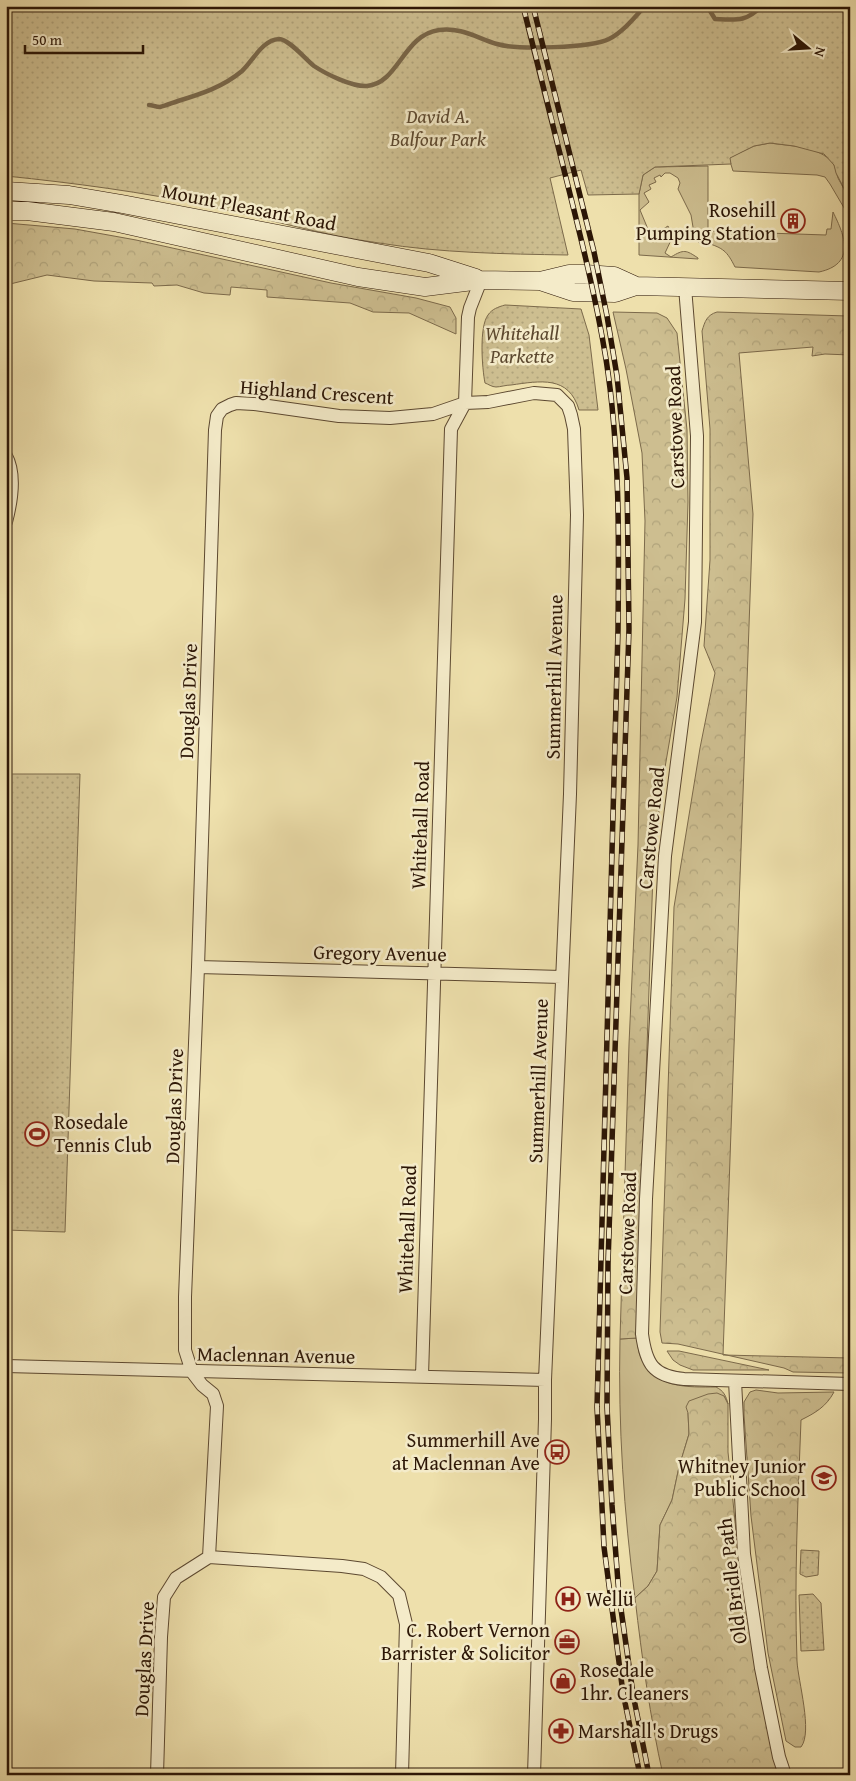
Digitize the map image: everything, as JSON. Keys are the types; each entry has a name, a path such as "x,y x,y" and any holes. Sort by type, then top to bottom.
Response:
{"main road":[{"name":"Mount Pleasant Road","path":"6,191 69,195 122,204 429,263 481,280"},
{"name":"Mount Pleasant Road","path":"6,211 27,211 114,222 358,277 426,287 481,280 540,282 573,292 616,293 636,286 850,291"}],"street":[{"name":"Whitehall Road","path":"422,1376 451,430 465,403 468,317 481,280"},
{"name":"Carstowe Road","path":"685,287 697,436 695,622 665,856 647,1170 642,1334 645,1352 656,1370 666,1377 736,1381"},
{"name":"Highland Crescent","path":"222,409 230,405 254,404 339,416 390,418 433,414 465,403 488,402 534,392 557,395"},
{"name":"Summerhill Avenue","path":"534,1775 545,1419 544,1380 570,794 577,515 574,429 568,406 557,395"},
{"name":"Douglas Drive","path":"157,1775 164,1597 176,1578 209,1557 217,1406 212,1394 192,1372 185,1350 185,1297 198,968 215,430 217,416 222,409"},
{"path":"6,456 10,466 11,478 6,522"},
{"name":"Gregory Avenue","path":"198,968 561,977"},
{"name":"Maclennan Avenue","path":"6,1366 544,1380"},
{"path":"736,1381 850,1384"},
{"name":"Old Bridle Path","path":"736,1381 744,1554 761,1668 785,1775"},
{"path":"209,1557 342,1566 364,1570 381,1577 399,1595 406,1624 402,1775"}],"green space":[{"name":"David A. Balfour Park","path":"6,6 850,6 850,200 836,173 834,165 824,154 794,146 770,143 754,146 730,158 731,164 655,167 643,175 639,194 588,195 581,170 550,178 568,255 521,254 449,251 379,243 336,236 159,196 6,176"},
{"path":"770,143 804,148 827,157 833,163 844,189 850,218 825,177 733,171 729,158 754,146"},
{"path":"708,166 708,231 826,235 827,229 831,229 833,212 844,239 843,256 831,268 819,272 735,267 730,257 721,249 707,243 704,247 695,239 691,215 678,189 680,183 678,178 670,173 654,178 656,182 649,185 651,189 644,193 649,202 640,210 650,234 654,236 668,226 673,236 665,253 671,257 679,253 691,253 698,259 639,255 639,194 643,175 655,167"},
{"path":"6,223 75,229 136,240 331,283 416,298 450,307 456,318 456,334 409,313 373,312 350,303 267,297 267,290 231,287 230,295 204,293 177,285 154,286 152,283 94,281 47,275 6,285"},
{"name":"Whitehall Parkette","path":"505,305 581,309 589,335 598,410 579,410 568,391 552,383 532,382 496,387 485,383 482,338 485,321 491,311"},
{"path":"613,312 657,313 667,318 677,333 687,430 688,502 685,599 677,697 661,791 653,873 637,1338 620,1339 629,1044 638,845 645,521 642,453"},
{"path":"717,312 848,316 847,335 850,335 850,355 825,354 812,356 813,347 739,353 753,514 723,1354 678,1344 662,1343 660,1332 674,907 700,748 715,673 704,646 710,560 710,429 702,331 707,319"},
{"path":"6,774 80,774 65,1232 6,1230"},
{"path":"637,1338 641,1358 655,1376 664,1381 684,1386 716,1387 724,1394 728,1404 724,1396 688,1413 689,1434 672,1500 660,1525 657,1571 648,1586 635,1598 623,1469 620,1339"},
{"path":"667,1351 679,1351 769,1370 693,1370 673,1360"},
{"path":"727,1355 850,1358 850,1373 793,1372 784,1368"},
{"path":"756,1390 778,1393 834,1392 820,1409 801,1420 796,1600 797,1661 806,1730 801,1747 795,1747 786,1741 768,1653 751,1516 744,1415 744,1402 750,1392"},
{"path":"717,1393 724,1396 728,1404 728,1452 737,1541 779,1775 663,1775 650,1709 635,1598 648,1586 657,1571 660,1525 672,1500 689,1434 686,1407 689,1401 708,1394"},
{"path":"801,1550 819,1551 818,1575 806,1577 800,1574"},
{"path":"813,1594 821,1603 824,1650 801,1651 799,1595"}],"waterway":[{"path":"149,105 162,107 219,86 235,77 263,47 273,40 279,39 288,42 314,66 325,73 347,82 367,86 378,83 387,77 417,40 439,30 455,30 507,46 571,46 609,39 628,24 645,6"},
{"path":"707,6 715,19 729,20 741,19 751,15 762,6"}],"railway":[{"path":"523,6 598,313 611,393 614,427 618,528 618,630 597,1407 604,1547 623,1693 640,1775"},
{"path":"533,6 594,252 607,316 617,376 627,478 629,629 608,1263 607,1407 619,1595 633,1694 649,1775"}],"place":[{"name":"Rosehill Pumping Station","path":"793,221"},
{"name":"Rosedale Tennis Club","path":"37,1134"},
{"name":"Summerhill Ave at Maclennan Ave","path":"557,1452"},
{"name":"Whitney Junior Public School","path":"824,1478"},
{"name":"Wellü","path":"568,1599"},
{"name":"C. Robert Vernon Barrister & Solicitor","path":"567,1642"},
{"name":"Rosedale 1hr. Cleaners","path":"563,1681"},
{"name":"Marshall's Drugs","path":"561,1731"}]}
